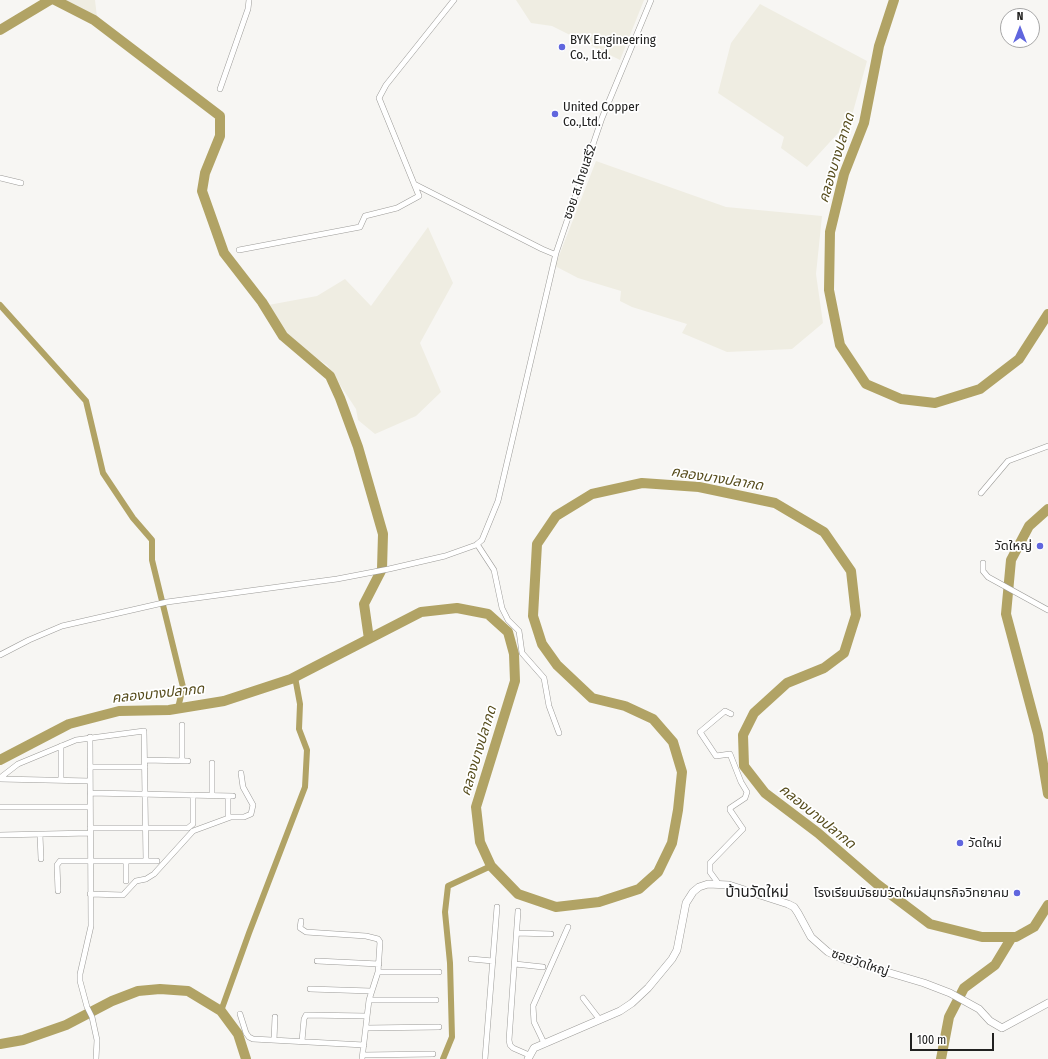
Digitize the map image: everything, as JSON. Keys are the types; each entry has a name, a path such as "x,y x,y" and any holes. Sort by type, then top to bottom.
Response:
{"street":[{"path":"220,89 248,9 249,0"},
{"path":"239,250 360,227 365,216 397,208 419,196 380,102 380,95 389,80 454,0"},
{"name":"ซอย ส.ไทยเสรี2","path":"477,544 482,540 498,501 556,252 602,118 651,0"},
{"path":"0,178 21,183"},
{"path":"414,184 542,249 554,254 556,252"},
{"path":"981,493 1008,461 1048,446"},
{"path":"2,653 62,626 167,602 322,581 388,569 445,556 477,544 494,570 502,608 508,620 519,631 522,653 544,678 549,706 559,733"},
{"path":"983,563 984,574 1048,610"},
{"path":"718,884 710,872 710,863 743,829 730,808 748,795 730,754 716,756 700,732 725,711 731,714"},
{"path":"182,725 182,761"},
{"path":"0,778 18,764 61,746 90,737 144,731 146,861"},
{"path":"90,737 91,926 80,974 81,989 92,1017 97,1040 96,1059"},
{"path":"61,746 61,780"},
{"path":"145,760 188,761"},
{"path":"212,764 212,795"},
{"path":"90,767 145,767"},
{"path":"90,894 123,895 136,880 146,879 154,874 192,831 231,817 244,817 251,814 253,805 243,787 241,773"},
{"path":"0,778 90,781"},
{"path":"90,793 231,796 228,815"},
{"path":"0,835 188,828 192,826 193,795"},
{"path":"0,807 90,807"},
{"path":"40,834 41,859"},
{"path":"58,892 58,862 157,861"},
{"path":"126,862 126,881"},
{"name":"ซอยวัดใหญ่","path":"528,1057 534,1048 544,1043 620,1012 648,988 672,960 677,950 686,902 693,892 699,887 708,884 718,884 736,888 794,907 811,937 828,952 843,959 924,983 950,993 979,1009 990,1021 1002,1028 1048,1003"},
{"path":"485,1059 497,907"},
{"path":"518,911 510,1046 528,1057"},
{"path":"301,921 300,928 306,932 366,936 378,939 380,946 378,972 369,1000 362,1057 433,1054"},
{"path":"544,1043 534,1022 533,1006 568,927"},
{"path":"517,932 551,934"},
{"path":"471,958 493,961"},
{"path":"317,961 379,964"},
{"path":"514,964 543,967"},
{"path":"378,972 439,972"},
{"path":"310,989 371,991"},
{"path":"584,998 600,1020"},
{"path":"369,1000 436,1000"},
{"path":"240,1014 249,1037 274,1040 364,1044"},
{"path":"302,1041 304,1019 306,1016 367,1016"},
{"path":"274,1040 275,1017"},
{"path":"366,1028 440,1027"}],"shaded area":[{"path":"59,0 95,0 98,26"},
{"path":"516,0 644,0 620,60 552,26 531,23"},
{"path":"760,4 867,61 851,119 807,167 781,148 784,137 718,93 731,43"},
{"path":"596,161 726,207 822,216 816,274 823,323 792,349 727,352 682,333 687,324 632,307 620,301 621,291 578,278 555,266"},
{"path":"428,227 453,283 420,343 441,392 416,416 375,434 358,420 356,409 327,365 295,345 263,306 317,296 345,279 371,306"}],"waterway":[{"path":"0,30 50,0"},
{"path":"55,0 94,20 220,116 220,136 205,173 202,191 224,253 262,302 283,336 330,376 340,398 358,447 383,534 382,569 364,604 369,639"},
{"name":"คลองบางปลากด","path":"894,0 879,46 864,123 844,174 830,232 829,290 840,345 866,384 901,399 935,403 980,389 1019,359 1048,314"},
{"path":"0,305 86,401 103,473 133,518 152,540 152,560 183,687 178,708"},
{"name":"คลองบางปลากด","path":"0,760 69,724 119,711 169,710 224,701 291,679 421,612 457,608 488,614 508,632 514,654 515,681 476,807 480,842 491,866 518,894 556,907 599,902 639,889 658,872 672,843 678,810 682,772 673,742 653,719 625,706 592,698 557,665 542,644 533,616 537,544 556,516 592,494 642,483 699,487 775,503 824,532 851,571 856,615 844,653 824,668 787,683 754,713 743,735 744,766 765,793 818,833 877,884 930,924 982,937 1016,937 1034,927 1048,905"},
{"name":"คลองบางปลากด","path":"1048,509 1029,526 1011,560 1006,614 1038,734 1048,794"},
{"path":"221,1011 305,787 307,750 299,729 300,704 295,677"},
{"path":"443,1059 452,1037 450,963 445,912 448,886 491,866"},
{"path":"941,1059 949,1017 964,988 995,965 1012,937"},
{"path":"0,1044 23,1040 66,1025 112,1001 138,991 160,989 188,991 221,1011 238,1034 246,1059"}],"place":[{"name":"BYK Engineering Co., Ltd.","path":"562,47"},
{"name":"United Copper Co.,Ltd.","path":"555,114"},
{"name":"วัดใหญ่","path":"1040,546"},
{"name":"วัดใหม่","path":"960,843"},
{"name":"โรงเรียนมัธยมวัดใหม่สมุทรกิจวิทยาคม","path":"1017,893"}],"district":[{"name":"บ้านวัดใหม่","path":"757,893"}]}
